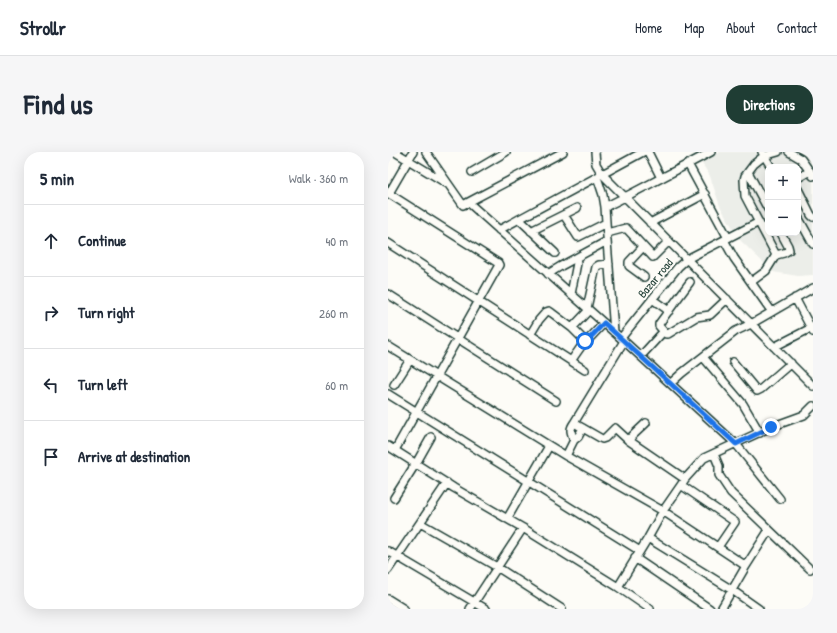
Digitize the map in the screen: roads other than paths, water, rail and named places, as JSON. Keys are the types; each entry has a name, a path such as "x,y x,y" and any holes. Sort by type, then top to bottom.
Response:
{"street":[{"path":"395,152 448,184"},
{"path":"413,152 388,194 499,265 416,412 391,448 618,587 650,609"},
{"path":"426,152 463,205 563,152"},
{"path":"472,172 506,152"},
{"path":"595,152 605,207 614,332"},
{"path":"499,230 643,152"},
{"path":"648,152 662,178"},
{"path":"605,207 711,152"},
{"path":"776,255 744,193 744,180 745,176 763,154 778,152"},
{"path":"789,152 798,156 812,174 801,177"},
{"path":"763,154 769,164"},
{"path":"688,164 705,194 734,258 772,312"},
{"path":"748,172 765,203"},
{"path":"599,176 625,197 813,386"},
{"path":"650,223 705,194"},
{"path":"801,194 811,215 813,216"},
{"path":"469,202 641,356 736,444 780,499"},
{"path":"531,231 577,208"},
{"path":"564,215 578,237 606,223"},
{"path":"519,219 555,253"},
{"name":"Bazar road","path":"574,423 622,340 678,267 687,259 759,222"},
{"path":"801,222 813,244"},
{"path":"607,233 626,228 653,257 669,241"},
{"path":"751,282 766,271 776,255 789,250 783,236"},
{"path":"548,274 607,241"},
{"path":"388,243 585,370"},
{"path":"643,246 628,266 644,277"},
{"path":"572,294 577,263 576,258"},
{"path":"572,328 588,309 596,267 599,265 608,264"},
{"path":"690,282 659,324 663,332 666,334 696,316 710,314 727,299"},
{"path":"671,384 682,373 736,331 751,324 813,288"},
{"path":"388,294 556,401"},
{"path":"774,347 812,329 796,298"},
{"path":"652,299 669,311"},
{"path":"530,335 546,312 552,313 572,328 585,341"},
{"path":"571,361 585,341 587,341 604,323"},
{"path":"641,356 663,332"},
{"path":"388,346 549,446 664,511 746,566"},
{"path":"703,357 743,404 760,432"},
{"path":"394,385 410,360"},
{"path":"733,362 757,391 791,363"},
{"path":"388,394 640,551"},
{"path":"618,587 683,482 704,458 760,432 804,415 813,406"},
{"path":"574,440 570,431 574,423 602,439 616,428 628,440 736,522 718,547"},
{"path":"628,440 646,423"},
{"path":"566,456 574,440 583,428"},
{"path":"394,498 431,437"},
{"path":"507,519 549,446"},
{"path":"714,454 719,466 719,475 731,493 810,568"},
{"path":"388,570 447,483"},
{"path":"420,523 498,567 562,609"},
{"path":"470,609 523,528"},
{"path":"721,609 769,530"},
{"path":"648,538 732,590 759,609"},
{"path":"388,551 486,609"},
{"path":"635,558 710,609"},
{"path":"388,600 404,609"}]}
